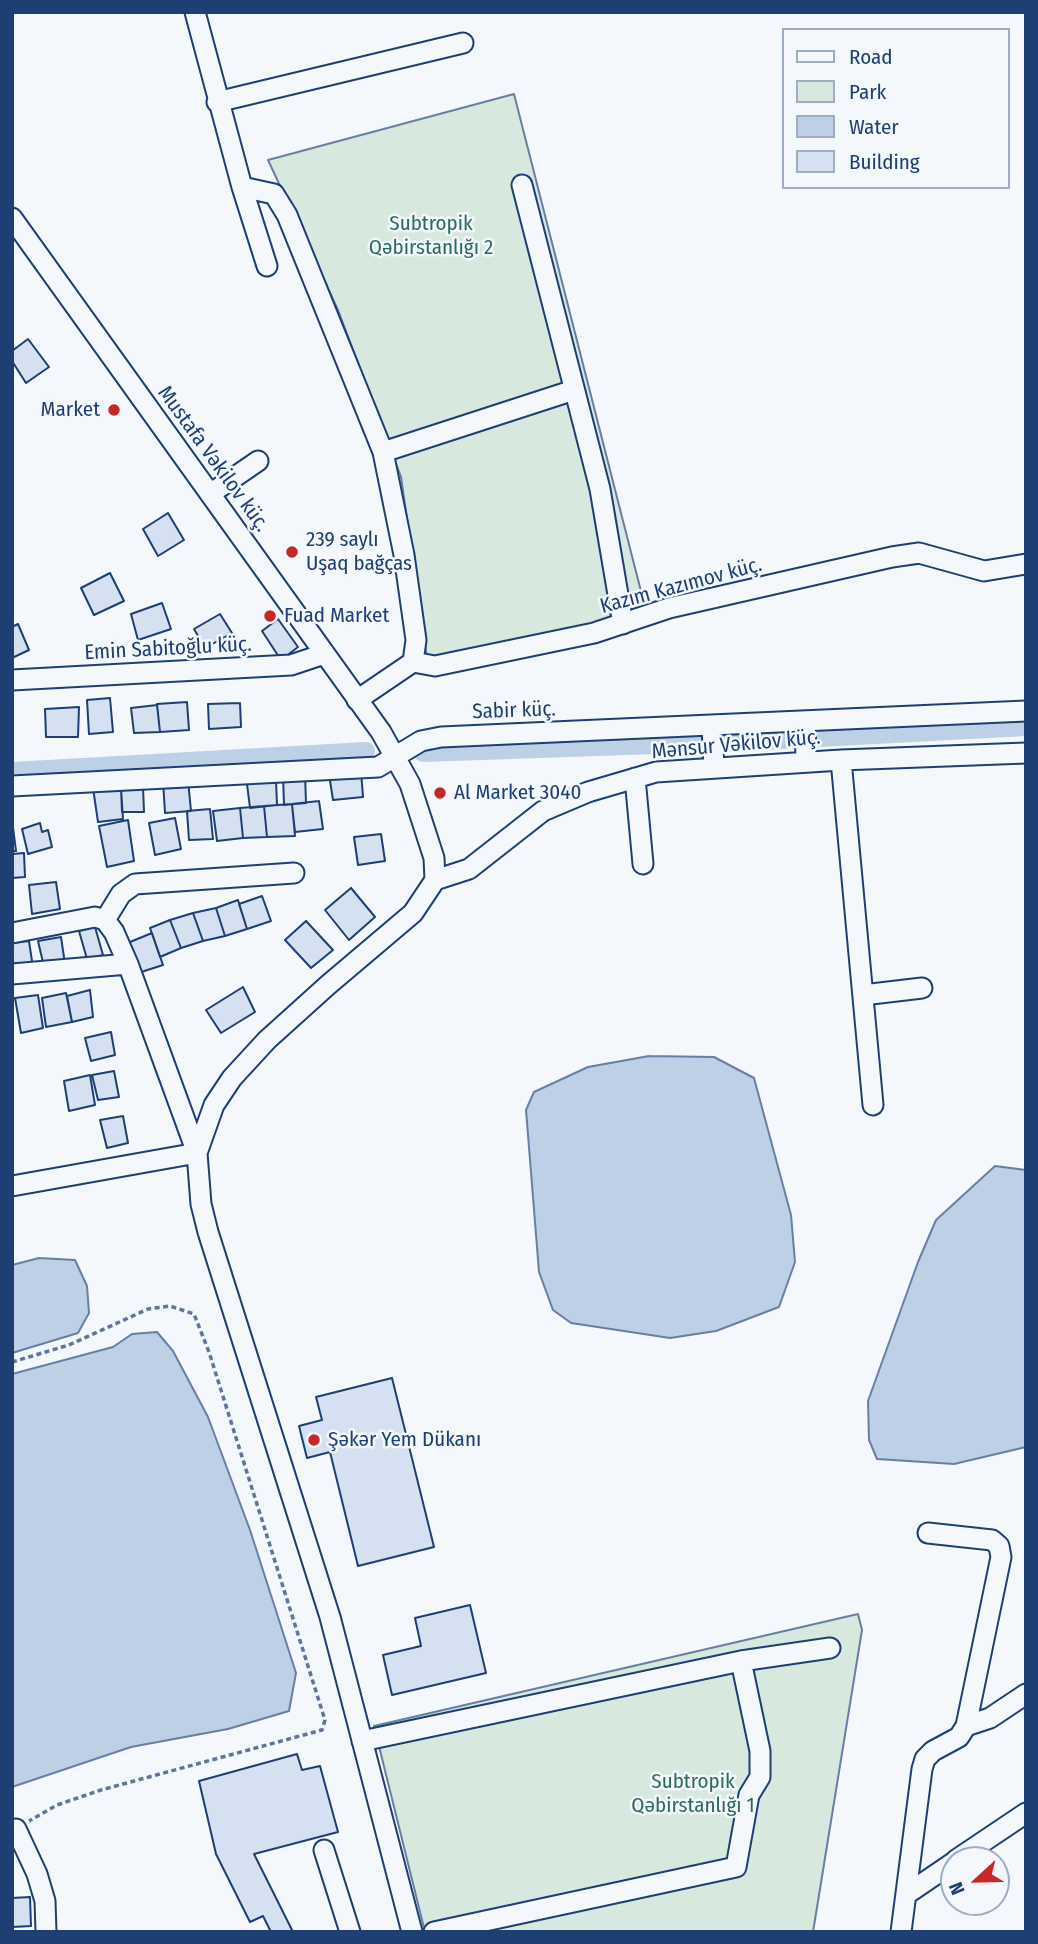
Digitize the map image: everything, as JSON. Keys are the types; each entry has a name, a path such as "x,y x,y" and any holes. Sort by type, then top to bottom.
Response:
{"street":[{"path":"195,12 217,102 267,266"},
{"path":"217,102 463,43"},
{"path":"522,185 600,489 623,624"},
{"path":"242,187 274,194 287,215 383,452 394,495 416,640 413,662 358,700"},
{"name":"Mustafa Vəkilov küç.","path":"12,218 397,757 429,838 435,880"},
{"path":"383,452 574,390"},
{"path":"210,494 258,461"},
{"name":"Kazım Kazımov küç.","path":"413,662 435,666 594,633 669,608 919,553 984,571 1026,564"},
{"name":"Emin Sabitoğlu küç.","path":"12,680 291,665 324,654"},
{"name":"Sabir küç.","path":"12,786 378,767 421,741 441,737 1026,711"},
{"path":"805,722 806,762"},
{"path":"712,727 714,768"},
{"name":"Mənsur Vəkilov küç.","path":"435,880 469,869 544,811 656,772 841,760 1025,759"},
{"path":"841,760 873,1105"},
{"path":"635,778 643,864"},
{"path":"105,920 121,894 135,884 294,873"},
{"path":"197,1153 214,1105 246,1061 328,985 413,913 435,880"},
{"path":"12,933 86,918 105,920 114,932 128,964 197,1153 201,1204 208,1233 330,1617 412,1932"},
{"path":"12,974 128,964"},
{"path":"863,995 922,988"},
{"path":"12,1186 197,1153"},
{"path":"901,1932 925,1759 959,1737 966,1726 1001,1558 999,1546 992,1539 928,1533"},
{"path":"362,1741 741,1661 830,1648"},
{"path":"434,1932 736,1867 749,1795 760,1777 760,1751 741,1661"},
{"path":"966,1726 980,1723 1026,1693"},
{"path":"977,1846 1026,1813"},
{"path":"16,1829 37,1874 45,1901 46,1932"},
{"path":"324,1850 351,1932"},
{"path":"907,1894 940,1871"}],"path":[{"path":"12,1362 69,1346 148,1309 170,1306 194,1314 209,1352 325,1720 322,1730 101,1790 57,1805 16,1829"}],"green space":[{"name":"Subtropik Qəbirstanlığı 2","path":"514,94 645,607 589,627 427,658 401,477 338,310 268,160"},
{"name":"Subtropik Qəbirstanlığı 1","path":"858,1614 862,1630 813,1932 425,1932 374,1726"}],"water":[{"path":"649,1056 714,1057 754,1078 791,1215 795,1262 779,1307 716,1331 670,1338 571,1323 553,1310 539,1272 526,1110 534,1092 588,1067"},
{"path":"995,1166 1026,1170 1026,1447 954,1464 877,1459 869,1440 868,1401 918,1262 936,1220"},
{"path":"39,1258 75,1260 87,1286 89,1313 78,1333 12,1353 12,1265"},
{"path":"157,1332 173,1351 208,1417 250,1530 296,1673 289,1711 228,1729 131,1747 12,1787 12,1374 113,1347 132,1334"}],"building":[{"path":"28,339 49,367 26,383 12,361 12,351"},
{"path":"168,513 184,540 158,556 143,529"},
{"path":"110,573 124,601 94,615 81,588"},
{"path":"162,603 171,629 138,640 131,614"},
{"path":"220,614 232,633 205,648 194,629"},
{"path":"278,619 298,647 281,660 262,631"},
{"path":"18,624 29,650 12,658 12,627"},
{"path":"110,698 113,732 89,734 87,700"},
{"path":"187,702 189,730 160,732 157,704"},
{"path":"240,703 241,727 209,729 208,704"},
{"path":"157,705 160,732 134,733 131,708"},
{"path":"79,707 78,737 46,737 45,709"},
{"path":"361,771 363,797 333,800 329,774"},
{"path":"305,774 306,803 284,805 283,775"},
{"path":"188,780 191,811 165,813 163,781"},
{"path":"276,780 277,805 250,808 247,784"},
{"path":"110,785 110,791 121,788 123,819 98,822 93,788"},
{"path":"143,787 144,812 122,812 121,788"},
{"path":"319,801 323,829 295,832 292,804"},
{"path":"292,804 295,836 267,837 264,806"},
{"path":"264,806 267,837 243,838 240,808"},
{"path":"240,808 243,838 217,841 213,811"},
{"path":"210,809 213,839 189,840 187,811"},
{"path":"175,818 181,849 155,855 149,823"},
{"path":"12,819 16,851 12,851"},
{"path":"128,820 134,861 107,867 99,826"},
{"path":"40,823 42,832 48,830 52,847 28,854 22,829"},
{"path":"381,834 385,861 358,865 354,837"},
{"path":"24,853 25,877 12,878 12,854"},
{"path":"56,882 60,909 32,914 29,885"},
{"path":"351,888 375,917 349,940 325,910"},
{"path":"262,896 271,921 247,929 239,904"},
{"path":"238,900 247,929 225,936 216,908"},
{"path":"216,908 225,936 203,941 193,913"},
{"path":"193,913 203,941 181,948 170,920"},
{"path":"170,920 181,948 160,957 150,928"},
{"path":"306,921 333,950 311,968 285,940"},
{"path":"95,927 103,955 87,959 79,931"},
{"path":"152,933 163,965 135,974 125,944"},
{"path":"61,937 65,964 45,971 38,941"},
{"path":"29,941 33,968 12,967 12,943"},
{"path":"243,987 255,1012 221,1033 206,1010"},
{"path":"90,990 93,1017 72,1022 67,996"},
{"path":"66,993 72,1022 46,1027 42,998"},
{"path":"38,995 43,1028 21,1033 15,998"},
{"path":"111,1032 115,1055 91,1061 85,1038"},
{"path":"114,1071 119,1097 98,1100 92,1075"},
{"path":"90,1075 95,1105 69,1111 64,1081"},
{"path":"123,1116 128,1143 107,1148 100,1120"},
{"path":"392,1378 434,1547 358,1566 330,1452 307,1458 299,1426 322,1420 316,1397"},
{"path":"470,1605 486,1673 392,1695 383,1655 421,1646 415,1618"},
{"path":"297,1754 302,1770 320,1766 338,1832 254,1854 293,1932 271,1932 263,1916 250,1922 216,1854 199,1781"},
{"path":"30,1897 31,1926 12,1927 12,1898"}],"waterway":[{"path":"423,753 744,742 1026,727"},
{"path":"12,771 366,751"}],"place":[{"name":"Market","path":"114,410"},
{"name":"239 saylı Uşaq bağças","path":"292,552"},
{"name":"Fuad Market","path":"270,616"},
{"name":"Al Market 3040","path":"440,793"},
{"name":"Şəkər Yem Dükanı","path":"314,1440"}]}
